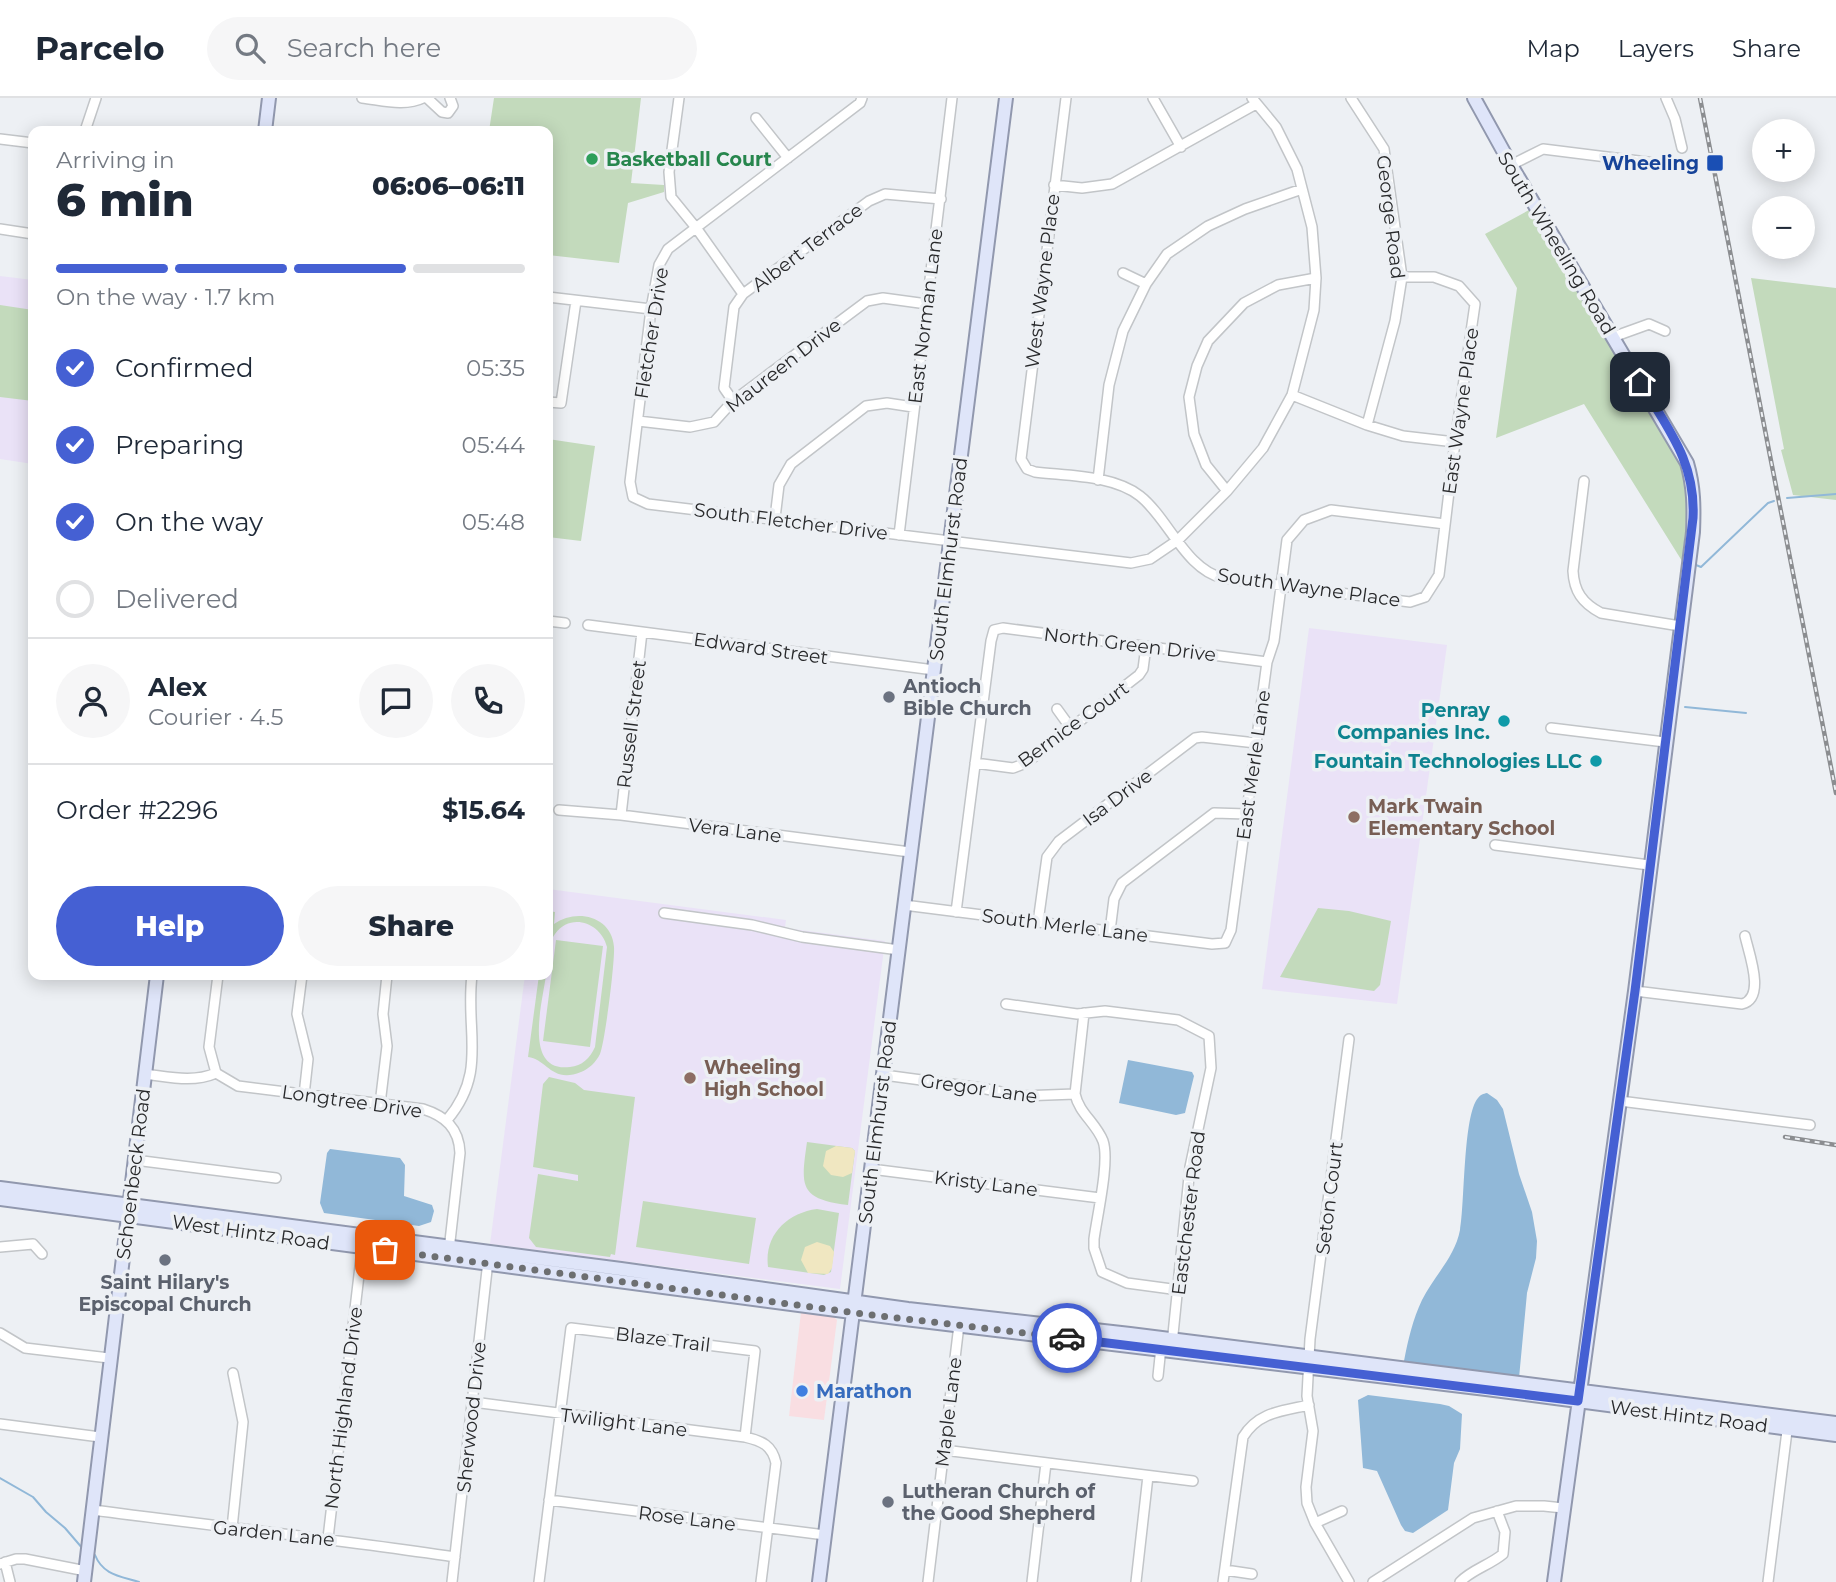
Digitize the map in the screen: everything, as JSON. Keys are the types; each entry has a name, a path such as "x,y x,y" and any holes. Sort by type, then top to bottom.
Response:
{"main road":[{"path":"266,126 269,98"},
{"name":"South Elmhurst Road","path":"819,1582 1006,98"},
{"name":"South Wheeling Road","path":"1474,98 1510,165 1687,463 1693,484 1693,532 1664,743 1635,991 1554,1582"},
{"name":"Schoenbeck Road","path":"85,1576 156,980"},
{"name":"West Hintz Road","path":"0,1188 129,1211"},
{"name":"West Hintz Road","path":"0,1199 129,1211 853,1307 1579,1396 1788,1424 1836,1435"},
{"name":"West Hintz Road","path":"853,1307 959,1325 1055,1336 1167,1344"},
{"name":"West Hintz Road","path":"1788,1424 1836,1423"}],"street":[{"path":"87,126 96,98"},
{"path":"362,98 399,103 425,98 442,112 448,113 453,106 450,98"},
{"path":"679,98 669,172 671,197 743,294"},
{"name":"Fletcher Drive","path":"633,497 630,482 651,309 659,265 668,249 859,103 862,98"},
{"name":"East Norman Lane","path":"899,535 952,98"},
{"name":"West Wayne Place","path":"1022,465 1021,454 1066,98"},
{"path":"1153,98 1181,147"},
{"name":"George Road","path":"1351,98 1384,149 1402,277 1395,321 1367,425"},
{"path":"1666,98 1675,119 1682,148"},
{"path":"1054,186 1082,188 1112,184 1181,147 1254,101"},
{"name":"South Fletcher Drive","path":"633,497 648,504 1131,563 1150,559 1178,540 1227,491 1263,448 1292,395 1314,310 1316,278 1312,226 1297,169 1276,127 1254,101"},
{"path":"756,118 788,158"},
{"path":"0,139 28,142"},
{"path":"1510,165 1534,152 1551,149 1671,165"},
{"path":"1098,480 1109,385 1124,331 1146,285 1167,254 1208,226 1245,209 1302,189"},
{"name":"Albert Terrace","path":"733,401 724,388 734,307 743,294 869,201 884,194 941,199"},
{"path":"0,229 28,232"},
{"path":"1123,273 1146,285"},
{"name":"East Wayne Place","path":"1402,277 1434,277 1459,286 1475,304 1439,575 1425,597"},
{"path":"1227,491 1206,465 1194,434 1189,397 1197,366 1208,341 1244,303 1278,285 1316,278"},
{"path":"553,298 651,309"},
{"name":"Maureen Drive","path":"638,421 690,428 714,422 733,401 867,301 883,298 927,304"},
{"path":"553,402 561,403 576,301"},
{"path":"1613,337 1649,324 1665,331"},
{"path":"1292,395 1367,425 1403,436 1455,442"},
{"path":"775,518 779,485 791,464 866,406 887,403 914,407"},
{"name":"South Wayne Place","path":"1022,465 1035,472 1121,485 1140,496 1201,568 1213,575 1410,602 1425,597"},
{"path":"1584,481 1573,570 1574,584 1580,598 1601,613 1680,626"},
{"name":"East Merle Lane","path":"1225,943 1231,930 1267,662 1274,641 1287,540 1304,520 1331,510 1445,524"},
{"path":"553,622 565,623"},
{"name":"Edward Street","path":"589,625 934,670"},
{"name":"North Green Drive","path":"975,763 994,630 1003,628 1267,662"},
{"name":"Russell Street","path":"621,815 642,632"},
{"name":"Bernice Court","path":"975,763 1018,767 1139,675 1143,669 1146,646"},
{"path":"1057,709 1070,726"},
{"path":"1551,728 1664,743"},
{"name":"Isa Drive","path":"1038,922 1047,857 1059,841 1195,738 1256,743"},
{"path":"956,912 975,763"},
{"name":"Vera Lane","path":"559,810 621,815 910,852"},
{"path":"1110,931 1114,899 1122,883 1214,813 1247,814"},
{"path":"1495,845 1649,865"},
{"name":"South Merle Lane","path":"904,905 1212,944 1225,943"},
{"path":"664,913 732,922 802,937 899,950"},
{"path":"1635,991 1742,1004 1748,1002 1753,998 1756,987 1745,936"},
{"path":"145,1074 190,1079 216,1073 209,1047 217,980"},
{"path":"301,980 297,1014 308,1059 304,1095"},
{"path":"380,1104 387,1046 383,1014 386,980"},
{"path":"447,1120 462,1101 470,1080 473,1058 469,1003 471,980"},
{"path":"1006,1004 1084,1013 1075,1094 1079,1106 1104,1145 1094,1248 1102,1272 1127,1283 1179,1290"},
{"name":"Eastchester Road","path":"1084,1013 1105,1011 1178,1020 1209,1036 1211,1068 1190,1167 1179,1290 1158,1376"},
{"name":"Seton Court","path":"1349,1039 1308,1362 1308,1405 1313,1431 1306,1487 1307,1503 1315,1523 1349,1582"},
{"name":"Longtree Drive","path":"216,1073 238,1086 423,1109 447,1120 457,1134 460,1149 448,1253"},
{"name":"Gregor Lane","path":"884,1075 981,1088 1021,1097 1075,1094"},
{"path":"1620,1101 1810,1125"},
{"path":"135,1160 276,1178"},
{"name":"Kristy Lane","path":"871,1169 1100,1198"},
{"name":"North Highland Drive","path":"328,1538 363,1241"},
{"path":"0,1247 33,1244 42,1254"},
{"name":"Sherwood Drive","path":"452,1582 488,1258"},
{"name":"Maple Lane","path":"928,1582 959,1325"},
{"name":"Blaze Trail","path":"559,1415 571,1328 755,1351 745,1437"},
{"path":"0,1333 26,1348 109,1358"},
{"path":"1052,1362 1055,1336"},
{"path":"232,1528 243,1422 233,1373"},
{"name":"Twilight Lane","path":"473,1402 759,1441 771,1449 776,1463 767,1528"},
{"path":"1223,1582 1243,1437 1252,1424 1264,1415 1308,1405"},
{"path":"539,1582 559,1415"},
{"path":"0,1424 100,1437"},
{"path":"1768,1582 1788,1424"},
{"path":"944,1450 1193,1481"},
{"path":"1032,1582 1046,1463"},
{"path":"1136,1582 1147,1476"},
{"name":"Rose Lane","path":"549,1500 825,1535"},
{"path":"1373,1582 1473,1518 1516,1506 1563,1508"},
{"name":"Garden Lane","path":"93,1510 328,1538 455,1557"},
{"path":"1315,1523 1342,1511"},
{"path":"1460,1582 1465,1576 1491,1564 1503,1554 1505,1532 1497,1511"},
{"path":"761,1582 767,1528"},
{"path":"10,1582 3,1563 16,1559 85,1576"},
{"path":"1225,1570 1252,1574"}],"shaded area":[{"path":"0,276 28,279 28,463 0,459"},
{"name":"Mark Twain Elementary School","path":"1309,628 1447,645 1397,1004 1262,989"},
{"name":"Wheeling High School","path":"553,890 786,920 785,928 885,941 840,1289 490,1244 524,980 553,980"},
{"path":"801,1312 833,1316 837,1320 824,1420 789,1416"}],"green space":[{"path":"494,98 641,98 631,183 664,185 664,192 628,203 619,263 553,256 553,126 490,126"},
{"path":"1529,210 1558,253 1681,461 1686,498 1682,561 1584,404 1496,438 1517,288 1485,234"},
{"path":"1751,278 1836,288 1836,500 1793,495 1781,450 1784,449"},
{"path":"0,305 28,309 28,400 0,397"},
{"path":"553,440 595,446 581,541 553,538"},
{"path":"1318,908 1349,911 1391,921 1380,985 1374,991 1280,977"},
{"path":"553,912 554,924 572,916 582,916 600,922 607,928 614,947 600,1054 587,1069 571,1075 556,1073 528,1057 538,980 545,980 539,1033 546,1059 555,1066 578,1065 588,1058 595,1047 607,947 599,932 585,923 569,923 553,937"},
{"path":"556,940 603,946 590,1047 543,1041 551,980 553,980"},
{"path":"549,1077 575,1083 584,1090 635,1097 615,1255 611,1254 610,1257 536,1247 529,1238 538,1174 578,1181 578,1175 533,1167 543,1084"},
{"path":"807,1142 852,1148 855,1151 848,1205 820,1199 806,1187 804,1169"},
{"path":"643,1201 756,1218 749,1264 636,1247"},
{"path":"817,1209 839,1213 831,1272 824,1275 768,1267 770,1245 780,1228 796,1215"}],"sand":[{"path":"836,1146 852,1148 855,1151 852,1173 843,1177 831,1175 823,1166 826,1151"},
{"path":"817,1242 830,1246 834,1252 832,1268 828,1274 808,1273 801,1260 805,1247"}],"water":[{"path":"1128,1060 1192,1072 1194,1076 1185,1113 1176,1115 1119,1103"},
{"path":"1487,1093 1497,1100 1503,1109 1519,1174 1532,1212 1537,1241 1536,1258 1527,1293 1519,1378 1404,1361 1419,1307 1457,1240 1462,1217 1465,1160 1473,1107 1481,1095"},
{"path":"330,1149 400,1158 405,1165 404,1196 432,1205 434,1211 431,1222 419,1226 324,1213 320,1203 327,1153"},
{"path":"1368,1395 1440,1404 1462,1414 1460,1449 1454,1463 1448,1510 1413,1533 1405,1531 1401,1525 1377,1471 1363,1468 1358,1400"}],"waterway":[{"path":"1787,498 1836,494"},
{"path":"1696,565 1701,567 1768,503 1774,501"},
{"path":"1685,707 1746,713"},
{"path":"0,1478 33,1497 83,1549"},
{"path":"95,1555 107,1571 139,1582"}],"railway":[{"path":"1700,98 1836,793"},
{"path":"1785,1137 1836,1145"}],"way so far":[{"path":"385,1250 864,1314 1067,1338"}],"place":[{"name":"Basketball Court","path":"592,159"},
{"name":"Wheeling","path":"1715,163"},
{"name":"Antioch Bible Church","path":"889,697"},
{"name":"Penray Companies Inc.","path":"1504,721"},
{"name":"Fountain Technologies LLC","path":"1596,761"},
{"name":"Mark Twain Elementary School","path":"1354,817"},
{"name":"Wheeling High School","path":"690,1078"},
{"name":"Saint Hilary's Episcopal Church","path":"165,1260"},
{"name":"Marathon","path":"802,1391"},
{"name":"Lutheran Church of the Good Shepherd","path":"888,1502"}],"route":[{"path":"1067,1338 1578,1401 1635,991 1693,532 1693,484 1687,463 1640,382"}]}
